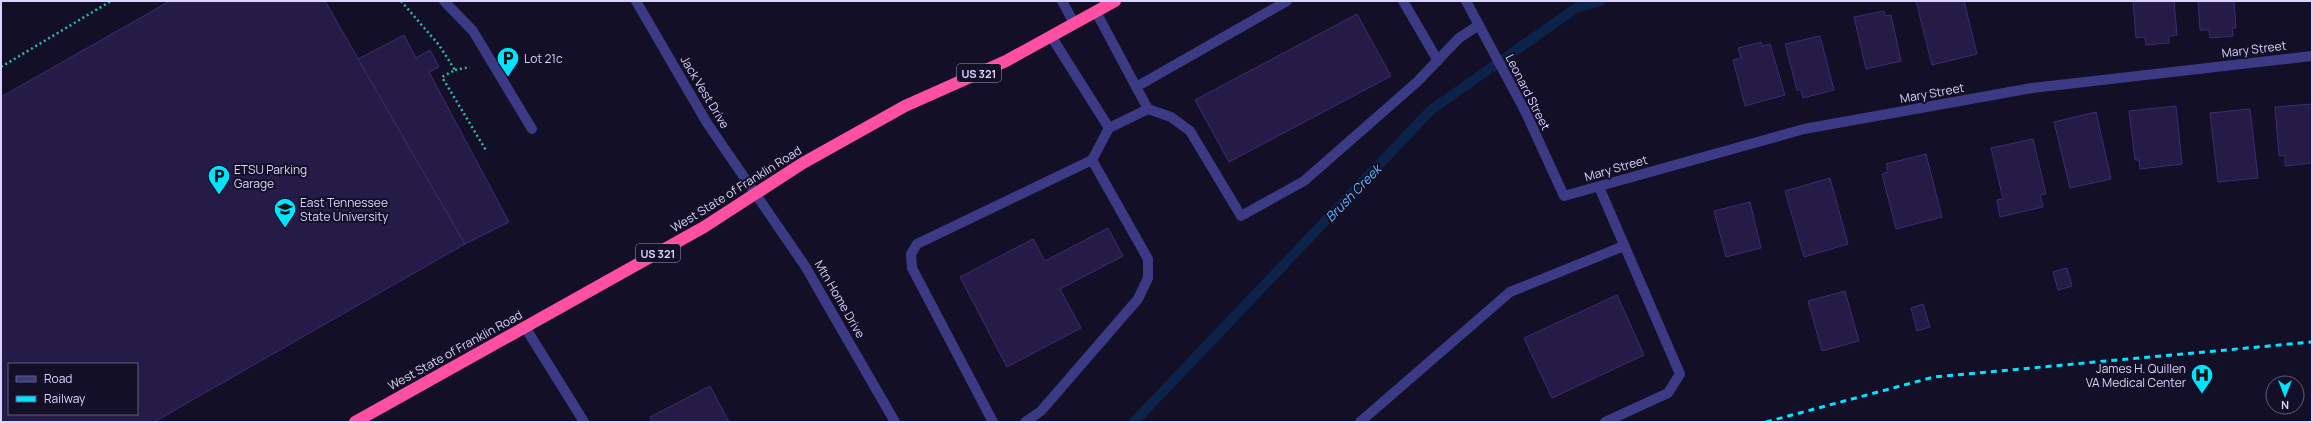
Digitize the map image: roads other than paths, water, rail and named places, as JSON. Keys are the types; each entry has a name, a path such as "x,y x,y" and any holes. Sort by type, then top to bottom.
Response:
{"highway":[{"name":"West State of Franklin Road","path":"355,422 704,227 803,163 905,106 1006,61 1115,1"}],"street":[{"path":"444,1 473,31 532,129"},
{"name":"Jack Vest Drive","path":"636,1 708,123 756,193"},
{"path":"1062,1 1074,23"},
{"path":"1136,87 1287,1"},
{"path":"1402,1 1438,61"},
{"name":"Leonard Street","path":"1466,1 1514,91 1564,196"},
{"path":"1096,12 1148,108 1171,116 1190,131 1241,216 1304,182 1401,97 1459,38 1479,26"},
{"path":"1051,36 1109,128"},
{"name":"Mary Street","path":"1564,196 1804,129 2032,88 2312,56"},
{"path":"993,422 912,268 911,254 917,244 1092,160 1109,128 1148,108"},
{"path":"1025,422 1041,411 1138,299 1148,278 1148,259 1092,160"},
{"path":"1599,187 1680,374 1668,393 1605,422"},
{"name":"Mtn Home Drive","path":"756,193 805,266 895,422"},
{"path":"1360,422 1510,292 1624,246"},
{"path":"525,327 584,422"}],"waterway":[{"name":"Brush Creek","path":"1134,422 1431,110 1576,8 1601,1"}],"railway":[{"path":"1766,422 1934,377 2312,342"}],"place":[{"name":"Lot 21c","path":"508,78"},
{"name":"ETSU Parking Garage","path":"219,196"},
{"name":"East Tennessee State University","path":"285,228"},
{"name":"James H. Quillen VA Medical Center","path":"2202,394"}]}
